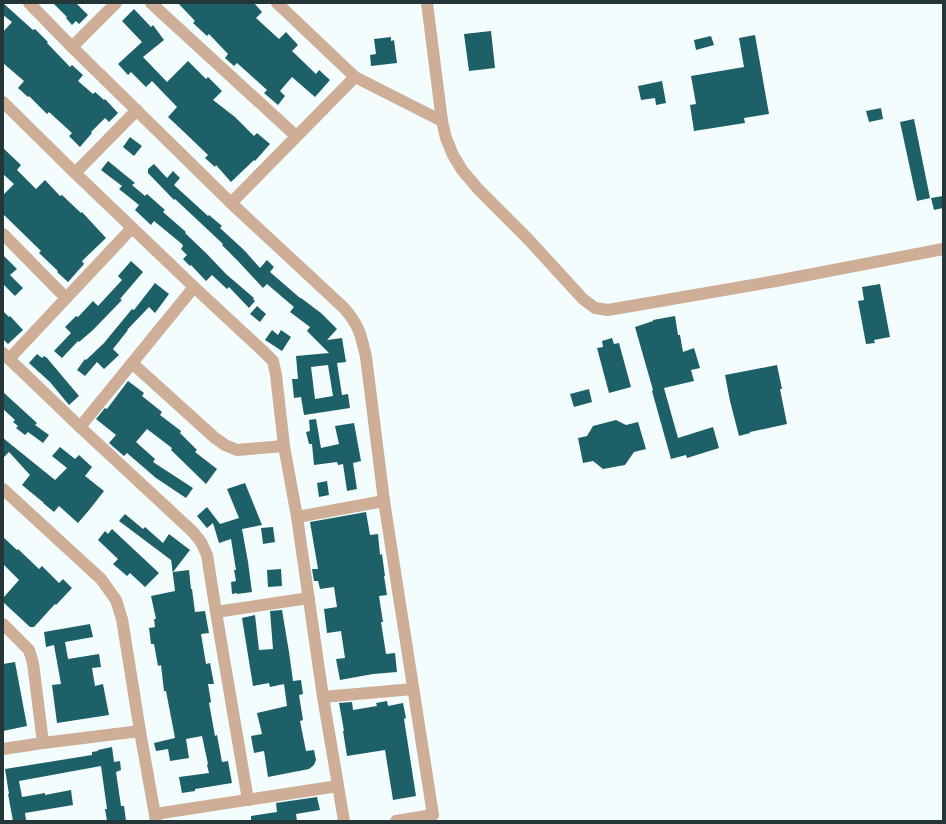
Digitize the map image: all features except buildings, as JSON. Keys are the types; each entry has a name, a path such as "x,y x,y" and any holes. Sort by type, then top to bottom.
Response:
{"street":[{"path":"29,3 230,203 344,308 353,319 360,334 366,357 384,501 433,815 396,821"},
{"path":"72,47 116,3"},
{"path":"150,3 296,136"},
{"path":"277,3 355,77 442,121"},
{"path":"427,3 442,121 446,138 453,155 462,170 474,184 528,239 583,299 595,308 608,310 616,309 776,281 943,248"},
{"path":"230,203 355,77"},
{"path":"3,102 194,288 273,361 284,446 297,517 323,697 344,821"},
{"path":"75,173 137,110"},
{"path":"132,228 66,298 6,356 202,542 207,555 248,800"},
{"path":"3,234 66,298"},
{"path":"80,427 194,288"},
{"path":"132,363 225,446 236,450 284,446"},
{"path":"3,489 101,579 116,600 122,619 155,818 248,800 338,786"},
{"path":"297,517 384,501"},
{"path":"216,612 309,598"},
{"path":"3,624 29,650 33,663 43,743"},
{"path":"323,697 413,689"},
{"path":"3,749 140,731"}]}
